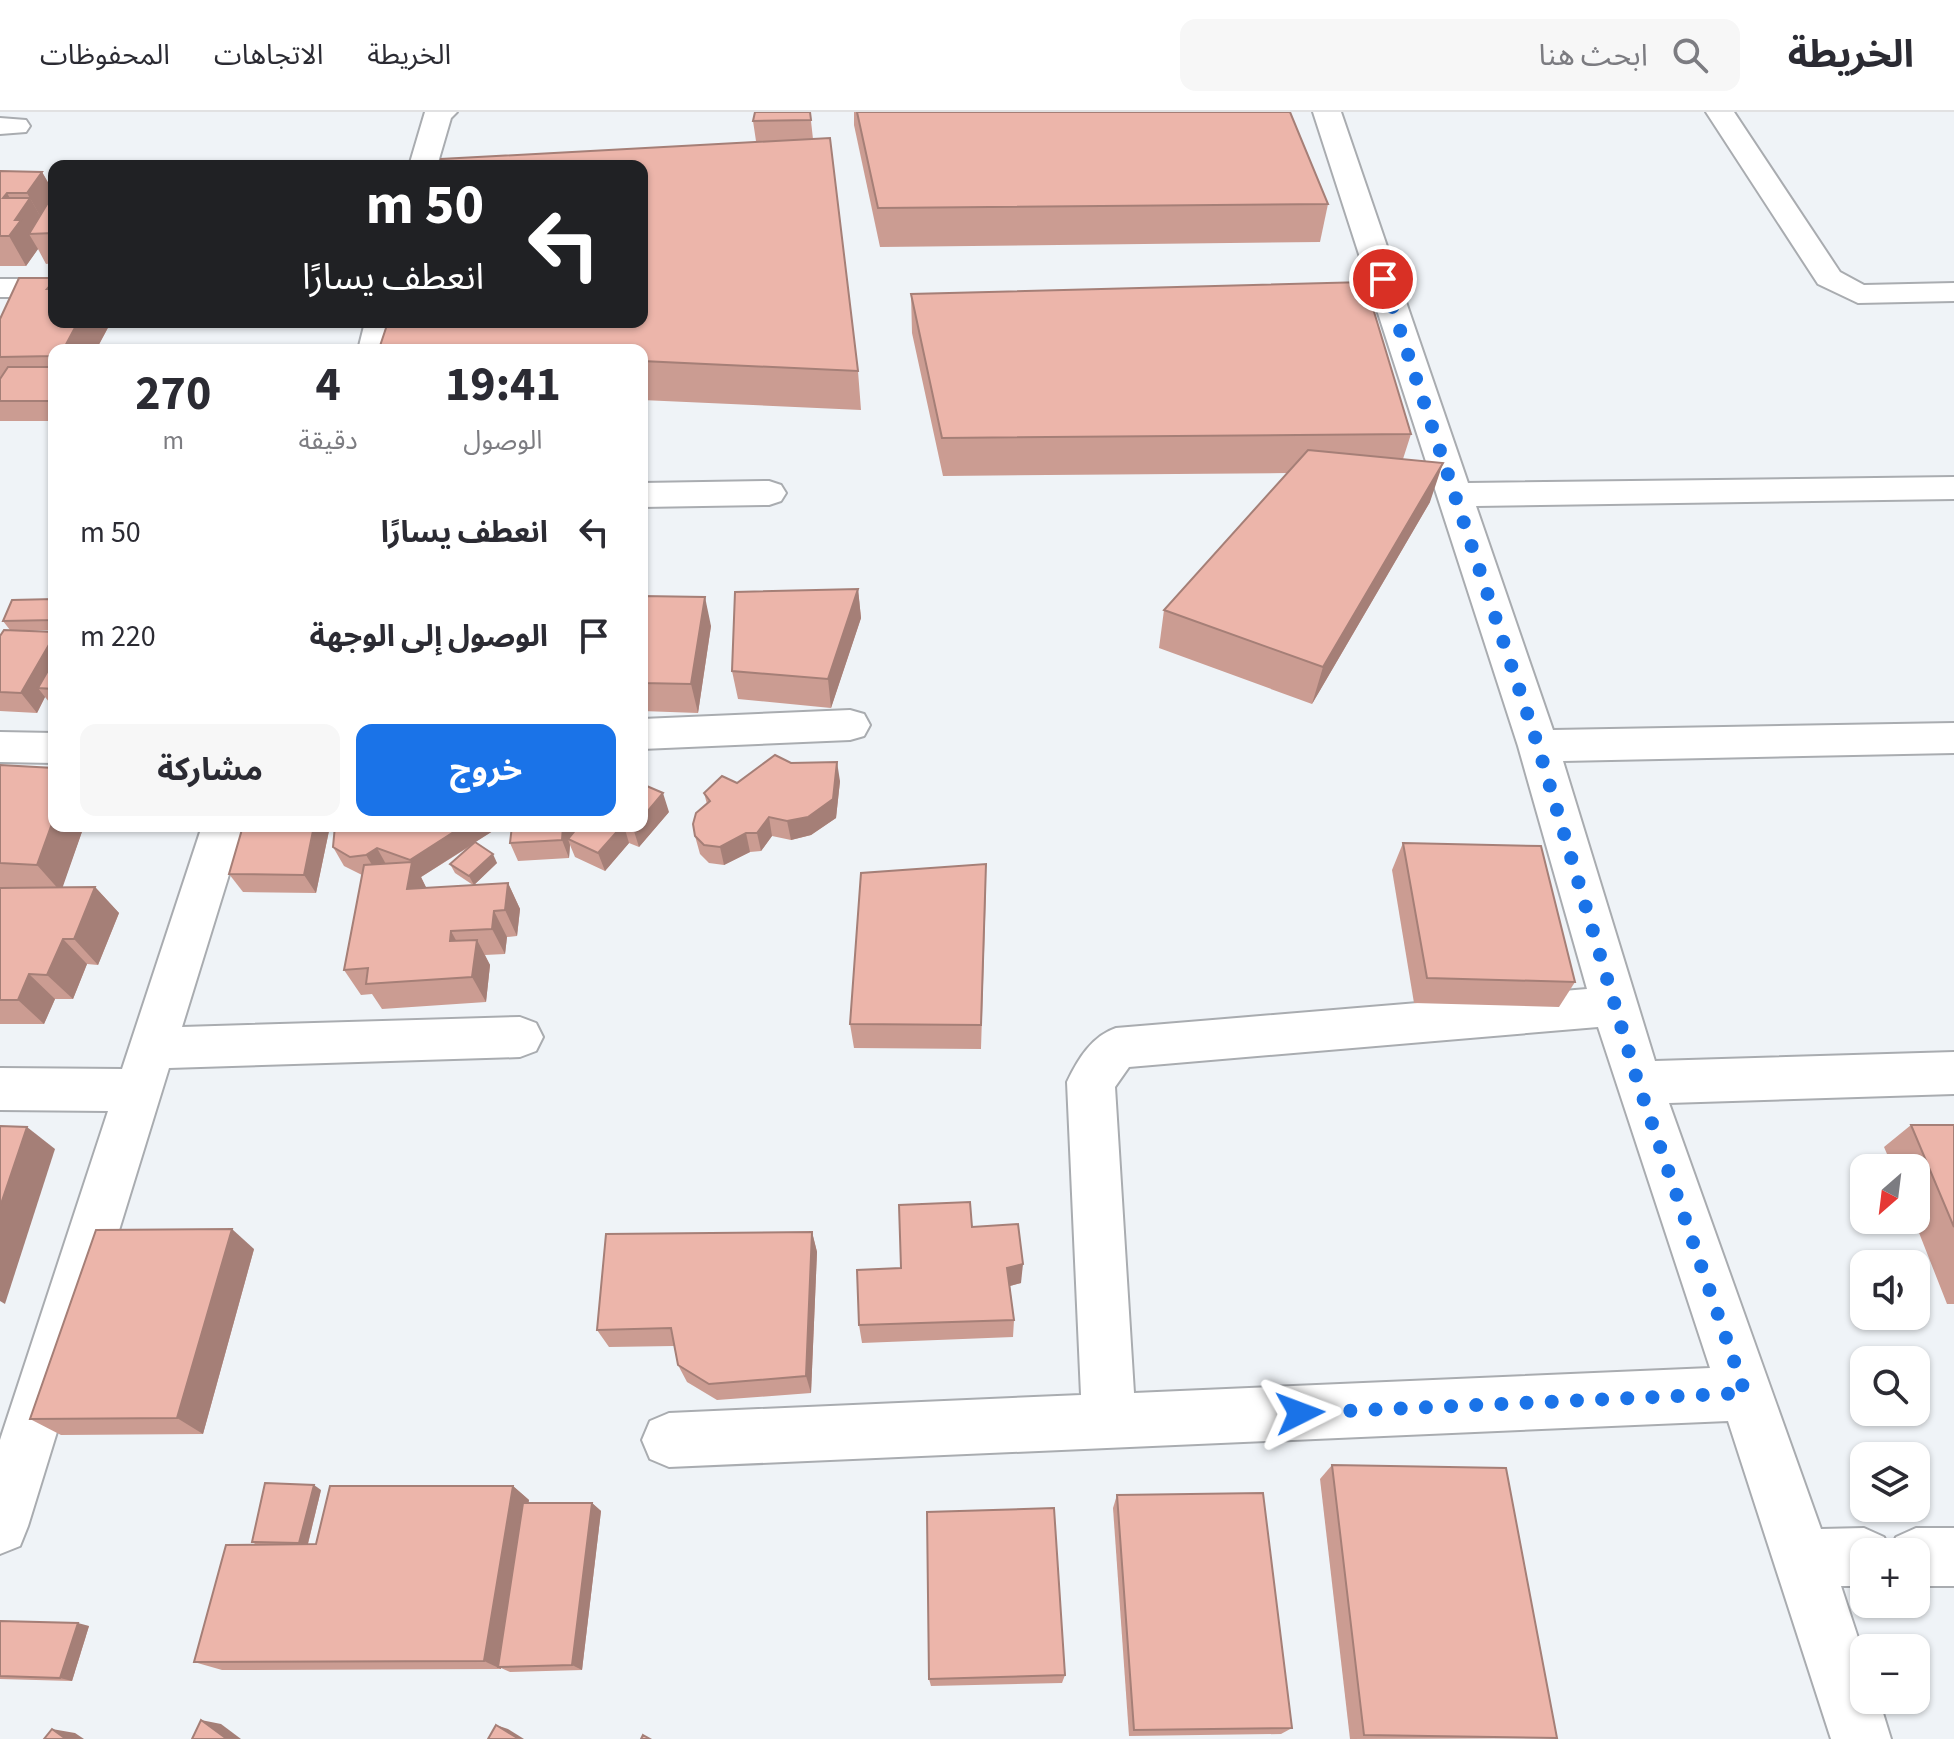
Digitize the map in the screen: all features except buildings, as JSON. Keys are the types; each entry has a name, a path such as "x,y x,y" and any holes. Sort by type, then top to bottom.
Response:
{"street":[{"path":"425,160 439,112 443,112"},
{"path":"1327,112 1376,307 1455,495 1538,746 1638,1083 1803,1558 1861,1739"},
{"path":"1720,112 1829,278 1858,294 1954,292"},
{"path":"0,288 48,288"},
{"path":"1455,495 1954,488"},
{"path":"648,495 769,493"},
{"path":"648,734 850,725"},
{"path":"1538,746 1954,738"},
{"path":"0,747 48,748"},
{"path":"0,1526 221,832"},
{"path":"1109,1421 1091,1082 1116,1048 1615,1006"},
{"path":"0,1089 146,1069 520,1037"},
{"path":"1638,1083 1954,1073"},
{"path":"669,1440 1745,1393"},
{"path":"1803,1558 1850,1557"},
{"path":"1930,1557 1954,1557"}],"route":[{"path":"1300,1413 1745,1393 1638,1083 1538,746 1383,279"}]}
